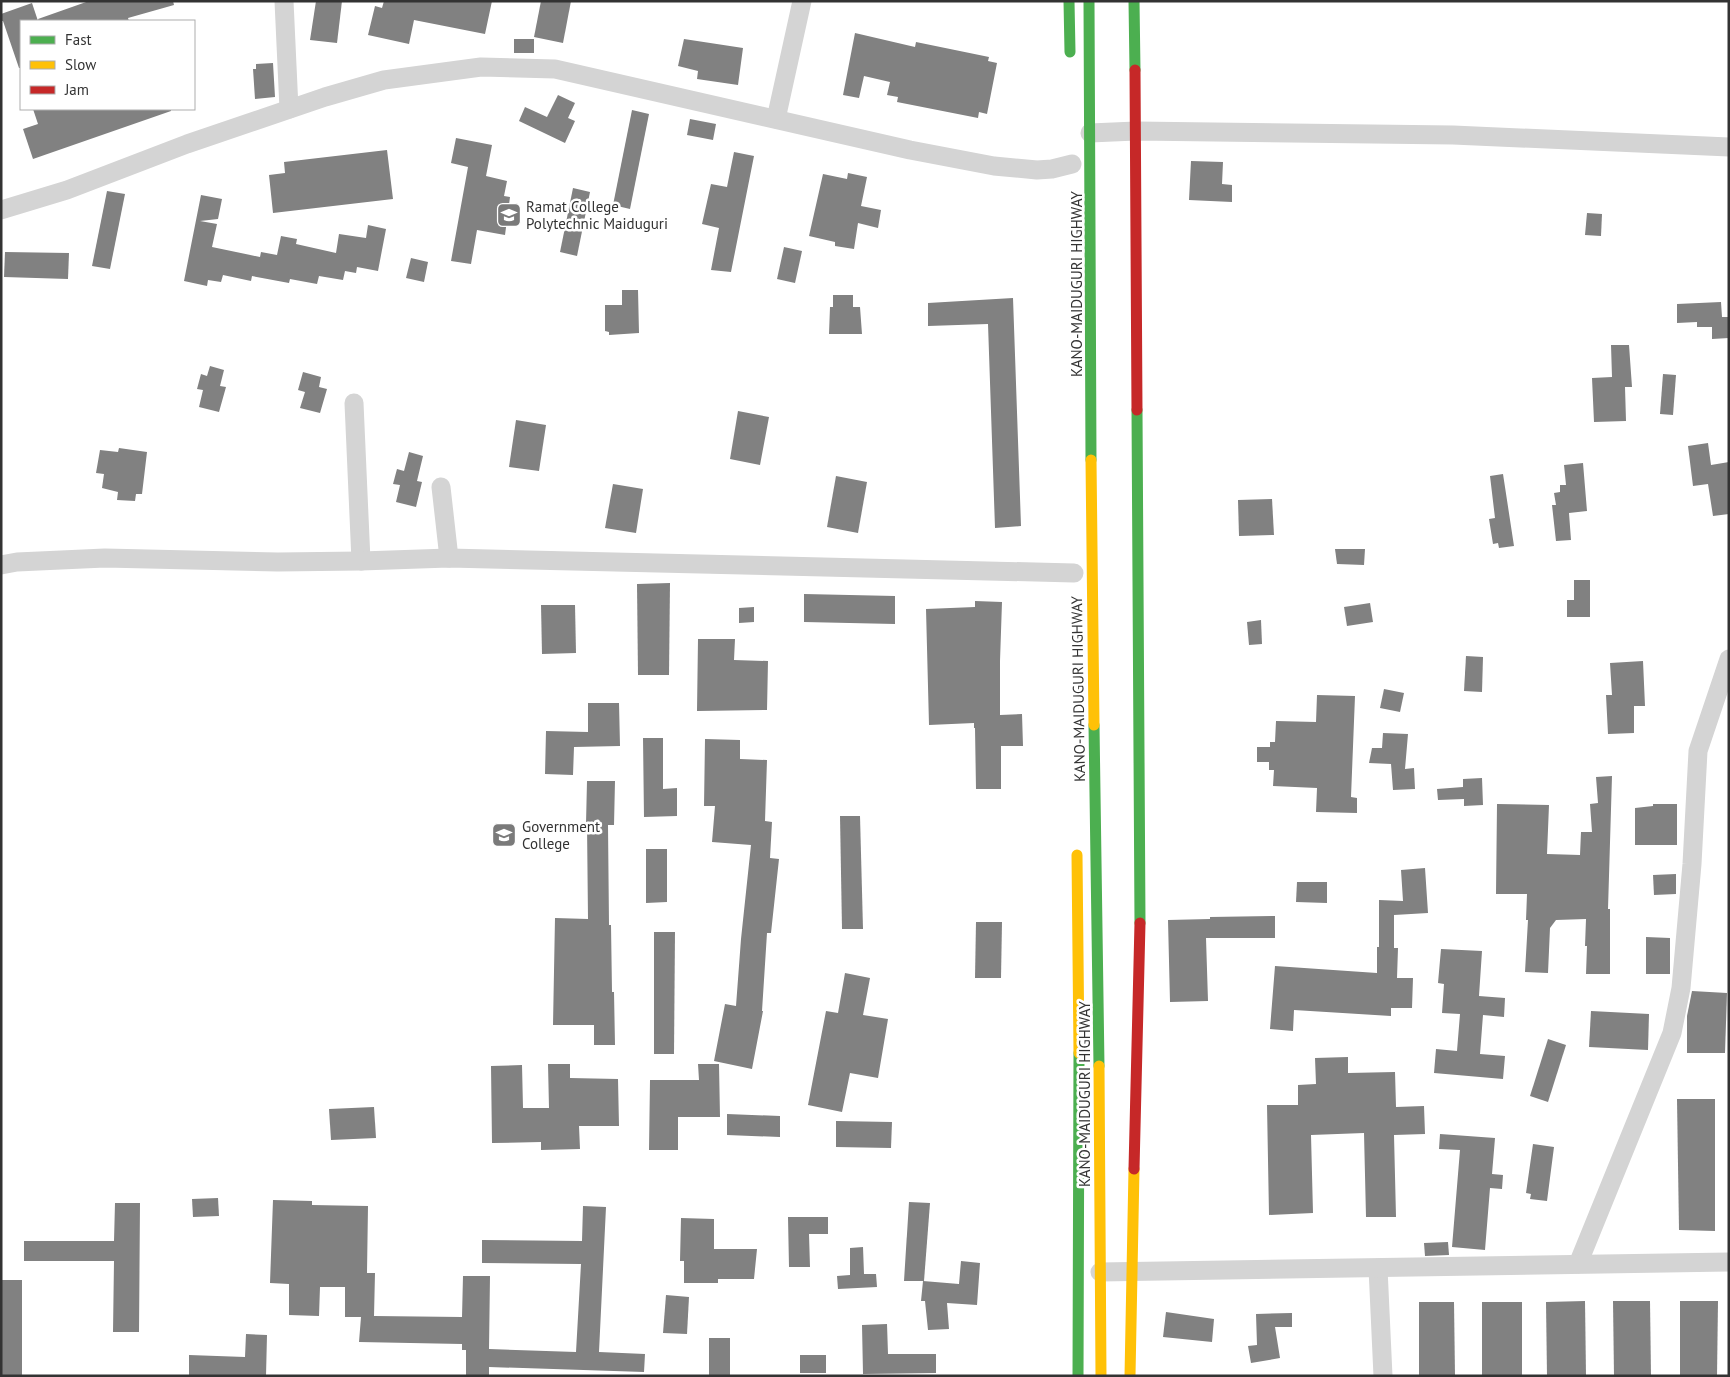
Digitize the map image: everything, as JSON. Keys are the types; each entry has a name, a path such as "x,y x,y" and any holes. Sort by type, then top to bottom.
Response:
{"main road":[{"path":"1069,1 1070,59"},
{"name":"KANO-MAIDUGURI HIGHWAY","path":"1089,1 1092,608 1098,955 1101,1376"},
{"path":"1130,1376 1140,936 1134,1"},
{"name":"KANO-MAIDUGURI HIGHWAY","path":"1077,844 1079,973 1078,1376"}],"street":[{"path":"284,1 289,109"},
{"path":"776,119 802,1"},
{"path":"1,210 67,190 187,144 289,109 384,80 481,67 555,69 910,150 994,166 1037,170 1072,165"},
{"path":"1090,133 1136,131 1453,135 1729,147"},
{"path":"354,403 361,561"},
{"path":"441,487 449,558"},
{"path":"1,565 17,562 105,558 278,562 449,558 1074,573"},
{"path":"1578,1264 1672,1033 1681,988 1690,893 1698,751 1729,659"},
{"path":"1100,1272 1729,1262"},
{"path":"1378,1268 1383,1376"}],"building":[{"path":"89,1 173,1 174,5 128,18 129,20 38,19"},
{"path":"316,1 342,1 337,43 310,40"},
{"path":"384,1 492,1 485,34 414,20 409,44 368,35 375,6 382,8"},
{"path":"541,1 571,1 563,43 534,37"},
{"path":"32,3 38,20 20,20 20,68 3,21 1,21 1,14"},
{"path":"855,33 915,47 916,42 989,57 988,61 997,63 987,114 979,112 978,118 897,102 898,97 887,95 890,82 864,76 859,98 843,95"},
{"path":"514,39 534,39 534,53 514,53"},
{"path":"684,39 743,48 738,85 697,79 698,71 678,66"},
{"path":"273,63 275,97 255,99 253,69 256,69 256,64"},
{"path":"558,95 575,103 568,118 575,121 565,143 519,121 525,107 547,117"},
{"path":"33,110 171,110 33,159 23,129 38,124"},
{"path":"632,110 649,114 630,209 613,205"},
{"path":"690,119 716,124 713,140 687,135"},
{"path":"456,138 492,145 486,176 507,181 504,196 510,197 505,235 477,230 471,264 451,261 468,167 451,163"},
{"path":"387,150 393,199 273,213 269,175 285,173 284,162"},
{"path":"734,152 754,156 731,272 711,270 719,228 702,224 711,184 727,187"},
{"path":"1191,161 1223,162 1222,184 1232,185 1232,202 1189,200"},
{"path":"848,173 867,177 861,206 881,210 878,228 858,223 854,249 835,246 835,242 809,236 823,174 847,179"},
{"path":"573,188 590,192 577,256 560,252"},
{"path":"107,191 125,194 110,269 92,266"},
{"path":"201,195 222,199 218,219 200,221 217,224 212,247 260,257 261,252 277,255 281,236 297,239 296,244 336,253 339,234 366,238 368,225 386,229 378,271 357,267 356,273 345,271 343,280 319,276 317,284 290,279 289,283 252,276 251,281 223,275 221,282 208,280 207,286 184,281"},
{"path":"1587,213 1602,214 1601,236 1585,235"},
{"path":"784,247 802,251 795,283 777,279"},
{"path":"5,252 69,253 68,279 4,277"},
{"path":"411,258 428,262 424,282 406,278"},
{"path":"622,290 638,290 639,333 609,335 609,332 605,331 605,305 622,305"},
{"path":"833,295 853,295 853,307 860,307 862,334 829,334 830,307 833,307"},
{"path":"1013,298 1021,526 995,528 988,324 928,326 928,303"},
{"path":"1721,302 1722,317 1729,317 1729,338 1712,339 1712,327 1697,327 1697,322 1677,323 1677,304"},
{"path":"1611,345 1629,345 1632,387 1625,387 1626,421 1594,422 1592,378 1612,377"},
{"path":"210,366 224,370 220,386 226,387 219,412 199,407 203,390 197,389 201,374 207,376"},
{"path":"303,372 321,377 319,387 327,389 320,413 300,408 305,392 298,390"},
{"path":"1663,374 1676,375 1673,415 1660,414"},
{"path":"738,411 769,417 760,465 730,459"},
{"path":"516,420 546,425 539,471 509,467"},
{"path":"1708,443 1711,465 1729,462 1729,514 1713,516 1708,484 1693,486 1688,446"},
{"path":"119,448 147,452 142,494 136,494 135,501 117,500 118,492 102,488 104,474 96,473 100,450 118,452"},
{"path":"409,452 423,456 417,481 422,482 416,507 396,502 400,485 393,484 397,469 404,471"},
{"path":"1583,463 1587,511 1569,513 1571,540 1556,541 1552,505 1556,505 1554,493 1560,492 1560,485 1566,485 1564,465"},
{"path":"1503,474 1514,546 1499,548 1498,543 1493,544 1489,519 1495,518 1490,476"},
{"path":"836,476 867,482 858,533 827,527"},
{"path":"613,484 643,489 636,533 605,528"},
{"path":"1272,499 1274,535 1239,536 1238,500"},
{"path":"1335,549 1365,549 1364,565 1337,564"},
{"path":"1574,580 1590,580 1590,617 1567,617 1567,600 1574,600"},
{"path":"670,583 669,675 638,675 637,584"},
{"path":"804,594 895,596 895,624 804,622"},
{"path":"975,601 1002,602 1000,715 1022,714 1023,746 1001,746 1001,789 976,789 974,723 929,725 926,609 975,607"},
{"path":"1370,603 1373,622 1347,626 1344,607"},
{"path":"541,605 575,605 576,653 542,654"},
{"path":"754,607 754,622 739,623 739,608"},
{"path":"1261,620 1262,644 1249,645 1247,622"},
{"path":"698,639 735,639 734,660 768,661 767,710 697,711"},
{"path":"1466,656 1483,657 1482,692 1464,691"},
{"path":"1643,661 1645,706 1634,706 1634,733 1608,734 1606,695 1612,695 1610,663"},
{"path":"1384,689 1404,693 1400,712 1380,708"},
{"path":"1317,695 1355,696 1351,797 1357,798 1357,813 1316,812 1317,788 1273,786 1274,770 1269,770 1269,762 1257,762 1257,747 1270,747 1270,742 1275,742 1276,721 1316,722"},
{"path":"588,703 619,703 620,746 574,747 573,775 545,774 546,731 588,732"},
{"path":"1383,733 1408,734 1405,769 1414,768 1415,789 1393,790 1391,764 1369,763 1372,748 1382,748"},
{"path":"643,738 663,738 663,789 677,788 677,816 644,817"},
{"path":"705,739 740,740 740,759 767,760 765,821 772,822 770,858 779,859 771,933 767,933 763,1011 752,1069 714,1061 725,1004 736,1006 751,845 712,842 715,806 704,806"},
{"path":"1612,776 1608,909 1610,909 1610,974 1586,974 1586,919 1556,920 1550,928 1548,973 1525,972 1528,920 1526,920 1527,894 1496,894 1497,804 1549,805 1547,854 1580,855 1581,832 1592,832 1590,804 1598,803 1596,777"},
{"path":"1482,778 1483,805 1464,806 1464,799 1438,800 1437,789 1463,787 1463,779"},
{"path":"587,781 615,781 614,825 608,825 609,925 611,925 615,1045 594,1045 594,1025 553,1025 555,918 588,919"},
{"path":"1653,804 1677,804 1677,845 1635,845 1635,808 1653,806"},
{"path":"840,816 860,816 863,929 842,929"},
{"path":"646,849 667,849 667,902 646,903"},
{"path":"1425,868 1428,913 1394,915 1394,948 1398,948 1397,978 1413,978 1412,1008 1391,1008 1391,1016 1294,1010 1293,1031 1270,1029 1275,966 1377,973 1379,900 1403,901 1401,870"},
{"path":"1676,874 1676,894 1654,895 1653,875"},
{"path":"1297,882 1327,882 1327,903 1296,902"},
{"path":"1275,916 1275,938 1206,938 1208,1001 1170,1002 1168,920"},
{"path":"976,922 1002,922 1001,978 975,978"},
{"path":"654,932 675,932 674,1054 654,1054"},
{"path":"1646,937 1670,938 1670,974 1646,974"},
{"path":"1441,949 1482,951 1479,996 1505,998 1504,1017 1483,1015 1480,1054 1505,1056 1503,1079 1434,1073 1436,1049 1457,1051 1460,1014 1442,1013 1444,984 1438,983"},
{"path":"845,973 870,978 863,1015 888,1019 878,1078 850,1073 842,1112 808,1105 826,1011 838,1013"},
{"path":"1692,991 1727,993 1725,1053 1687,1053 1687,1016"},
{"path":"1591,1011 1649,1014 1648,1050 1589,1047"},
{"path":"1548,1039 1566,1045 1548,1102 1530,1096"},
{"path":"1348,1057 1348,1073 1395,1072 1396,1107 1424,1106 1425,1134 1394,1135 1396,1217 1366,1217 1364,1133 1311,1135 1313,1213 1269,1215 1267,1105 1298,1105 1298,1085 1316,1084 1315,1058"},
{"path":"548,1064 570,1064 570,1078 618,1079 619,1126 579,1126 580,1149 541,1150 541,1142 492,1143 491,1066 522,1065 523,1108 549,1108"},
{"path":"698,1064 719,1064 720,1117 678,1117 678,1150 649,1150 650,1080 699,1080"},
{"path":"1677,1099 1715,1099 1715,1231 1679,1230"},
{"path":"374,1107 376,1138 331,1140 329,1109"},
{"path":"727,1114 780,1116 780,1137 727,1135"},
{"path":"836,1121 892,1122 891,1148 836,1147"},
{"path":"1440,1134 1495,1138 1492,1174 1503,1175 1502,1189 1490,1188 1485,1250 1452,1247 1460,1150 1439,1149"},
{"path":"1533,1144 1554,1147 1547,1201 1530,1199 1531,1194 1526,1193"},
{"path":"218,1198 219,1216 193,1217 192,1199"},
{"path":"273,1200 312,1201 312,1205 368,1206 367,1273 375,1273 374,1316 462,1317 463,1276 490,1276 489,1349 576,1352 581,1264 482,1263 482,1240 582,1241 583,1206 606,1207 599,1352 645,1354 644,1372 489,1367 489,1376 466,1376 466,1350 462,1350 462,1344 359,1342 361,1317 345,1317 345,1287 320,1287 319,1316 289,1315 289,1284 270,1283"},
{"path":"909,1202 930,1203 924,1281 904,1281"},
{"path":"115,1203 140,1203 139,1332 113,1332 114,1261 24,1261 24,1241 114,1241"},
{"path":"788,1217 828,1217 828,1234 809,1234 810,1267 789,1267"},
{"path":"681,1218 714,1219 714,1249 757,1249 754,1279 718,1279 718,1283 684,1283 684,1261 680,1261"},
{"path":"1448,1242 1449,1255 1425,1256 1424,1243"},
{"path":"863,1247 864,1274 876,1274 877,1287 838,1289 837,1276 850,1275 850,1248"},
{"path":"961,1261 980,1263 977,1305 947,1303 949,1329 928,1330 925,1301 921,1301 923,1281 959,1284"},
{"path":"1,1280 22,1280 22,1376 1,1376"},
{"path":"666,1295 689,1297 687,1334 663,1333"},
{"path":"1585,1301 1586,1376 1547,1376 1546,1302"},
{"path":"1613,1301 1650,1301 1651,1376 1614,1376"},
{"path":"1680,1301 1718,1301 1717,1376 1680,1376"},
{"path":"1419,1302 1454,1302 1455,1376 1419,1376"},
{"path":"1482,1302 1522,1302 1522,1376 1482,1376"},
{"path":"1166,1312 1214,1319 1212,1342 1163,1337"},
{"path":"1292,1313 1292,1327 1275,1327 1280,1358 1251,1363 1248,1346 1257,1345 1256,1314"},
{"path":"887,1324 888,1354 936,1354 936,1373 863,1374 862,1325"},
{"path":"246,1334 267,1335 266,1376 189,1376 189,1355 245,1357"},
{"path":"709,1338 730,1338 730,1376 709,1376"},
{"path":"800,1355 826,1355 826,1373 800,1373"}],"traffic: fast":[{"path":"1069,1 1070,52"},
{"path":"1089,1 1091,460"},
{"path":"1134,1 1135,70"},
{"path":"1137,410 1140,923"},
{"path":"1094,725 1099,1066"},
{"path":"1078,1376 1079,1053"}],"traffic: slow":[{"path":"1091,460 1094,725"},
{"path":"1077,855 1079,1053"},
{"path":"1099,1066 1101,1376"},
{"path":"1130,1376 1134,1169"}],"traffic: jam":[{"path":"1135,70 1137,410"},
{"path":"1134,1169 1140,923"}],"place":[{"name":"Ramat College Polytechnic Maiduguri","path":"509,215"},
{"name":"Government College","path":"504,835"}]}
